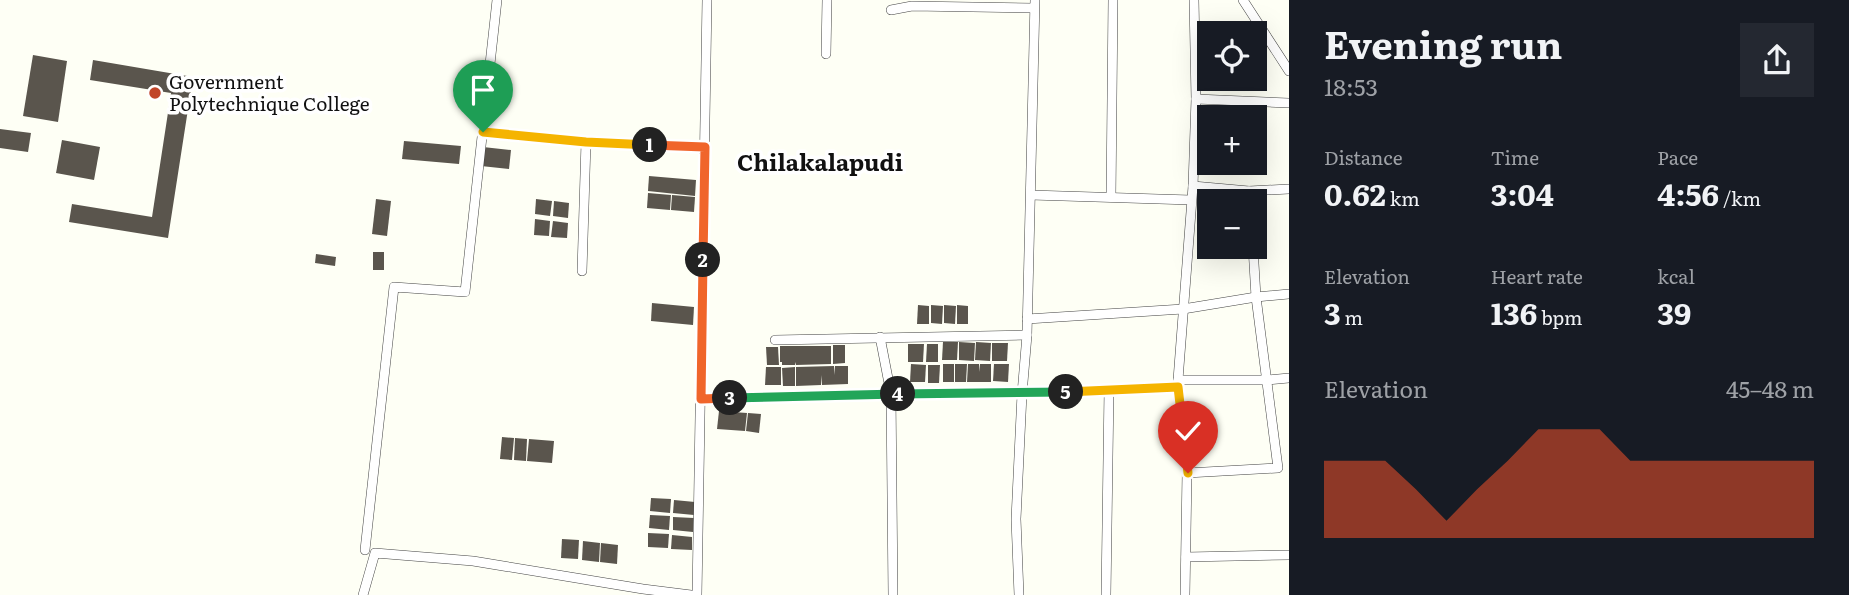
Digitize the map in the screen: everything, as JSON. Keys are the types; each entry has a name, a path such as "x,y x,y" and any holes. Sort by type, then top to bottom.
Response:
{"street":[{"path":"365,550 394,287 465,292 497,0"},
{"path":"697,595 707,0"},
{"path":"826,54 827,0"},
{"path":"1111,197 1114,0"},
{"path":"1185,595 1188,473 1178,384 1196,99 1194,0"},
{"path":"1243,0 1289,71"},
{"path":"891,10 912,6 1035,4 1027,335 1016,519 1018,595"},
{"path":"1196,99 1289,103"},
{"path":"483,132 586,142 705,147"},
{"path":"582,271 586,142"},
{"path":"1192,186 1226,189"},
{"path":"1267,190 1289,189"},
{"path":"1031,195 1191,200"},
{"path":"1254,259 1278,468"},
{"path":"1027,319 1183,309 1256,296 1289,294"},
{"path":"775,340 1027,335"},
{"path":"880,337 891,394 893,595"},
{"path":"701,399 1022,394 1289,378"},
{"path":"1106,595 1108,390"},
{"path":"1188,473 1289,467"},
{"path":"363,595 375,552 473,561 643,592 691,595"},
{"path":"1186,557 1289,555"}],"building":[{"path":"33,55 67,61 58,122 23,116"},
{"path":"93,60 193,77 168,238 69,222 72,204 152,217 171,93 90,80"},
{"path":"0,129 31,133 28,152 0,148"},
{"path":"62,140 100,147 94,180 56,173"},
{"path":"404,141 461,146 459,164 402,159"},
{"path":"483,147 511,150 509,169 481,166"},
{"path":"649,176 696,180 695,196 648,191"},
{"path":"648,193 671,195 670,210 647,208"},
{"path":"672,195 695,197 694,212 671,210"},
{"path":"376,199 391,201 387,236 372,234"},
{"path":"536,199 552,201 550,216 535,214"},
{"path":"554,201 569,203 568,218 553,216"},
{"path":"535,219 550,221 549,236 534,235"},
{"path":"553,221 568,223 567,238 551,237"},
{"path":"373,252 384,252 384,270 373,270"},
{"path":"316,254 336,257 335,266 315,263"},
{"path":"652,303 694,307 693,325 651,321"},
{"path":"918,305 929,306 929,324 917,324"},
{"path":"931,305 943,306 942,324 931,323"},
{"path":"944,305 956,306 955,324 944,323"},
{"path":"957,305 968,306 968,324 957,324"},
{"path":"943,342 958,342 957,360 942,360"},
{"path":"959,342 975,343 974,361 959,360"},
{"path":"976,342 991,343 990,361 975,360"},
{"path":"992,343 1008,343 1007,361 992,361"},
{"path":"908,344 924,344 923,362 908,362"},
{"path":"927,344 938,344 938,362 926,362"},
{"path":"833,345 845,345 845,363 833,364"},
{"path":"780,346 831,346 831,364 796,365 795,362 795,365 782,365"},
{"path":"766,347 778,347 779,365 767,365"},
{"path":"911,364 926,365 925,382 910,382"},
{"path":"943,364 954,364 954,382 943,382"},
{"path":"955,364 967,364 966,382 955,382"},
{"path":"968,364 979,364 979,372 980,364 991,364 991,382 967,382"},
{"path":"994,364 1009,364 1008,382 993,381"},
{"path":"928,365 940,365 939,383 928,383"},
{"path":"834,366 835,375 835,366 848,366 848,384 822,385 821,375 821,385 796,386 796,367"},
{"path":"766,367 781,367 781,385 765,385"},
{"path":"795,367 795,386 783,386 782,368"},
{"path":"719,411 747,413 745,431 717,429"},
{"path":"748,413 761,414 759,433 746,431"},
{"path":"502,437 514,438 512,460 500,459"},
{"path":"515,438 527,439 526,461 514,460"},
{"path":"529,439 554,441 552,463 527,461"},
{"path":"651,498 671,499 670,513 650,511"},
{"path":"674,500 695,502 694,515 673,513"},
{"path":"650,515 670,516 669,530 649,528"},
{"path":"673,517 694,518 693,532 673,530"},
{"path":"648,533 669,534 668,548 648,547"},
{"path":"672,535 692,537 692,550 671,549"},
{"path":"562,539 579,540 578,559 561,558"},
{"path":"583,541 600,543 599,562 582,560"},
{"path":"601,543 618,545 617,564 600,562"}],"place":[{"name":"Government Polytechnique College","path":"155,93"}],"district":[{"name":"Chilakalapudi","path":"820,163"}],"route":[{"path":"483,132 586,142 705,147 701,399 1022,394 1178,387 1188,473"}]}
